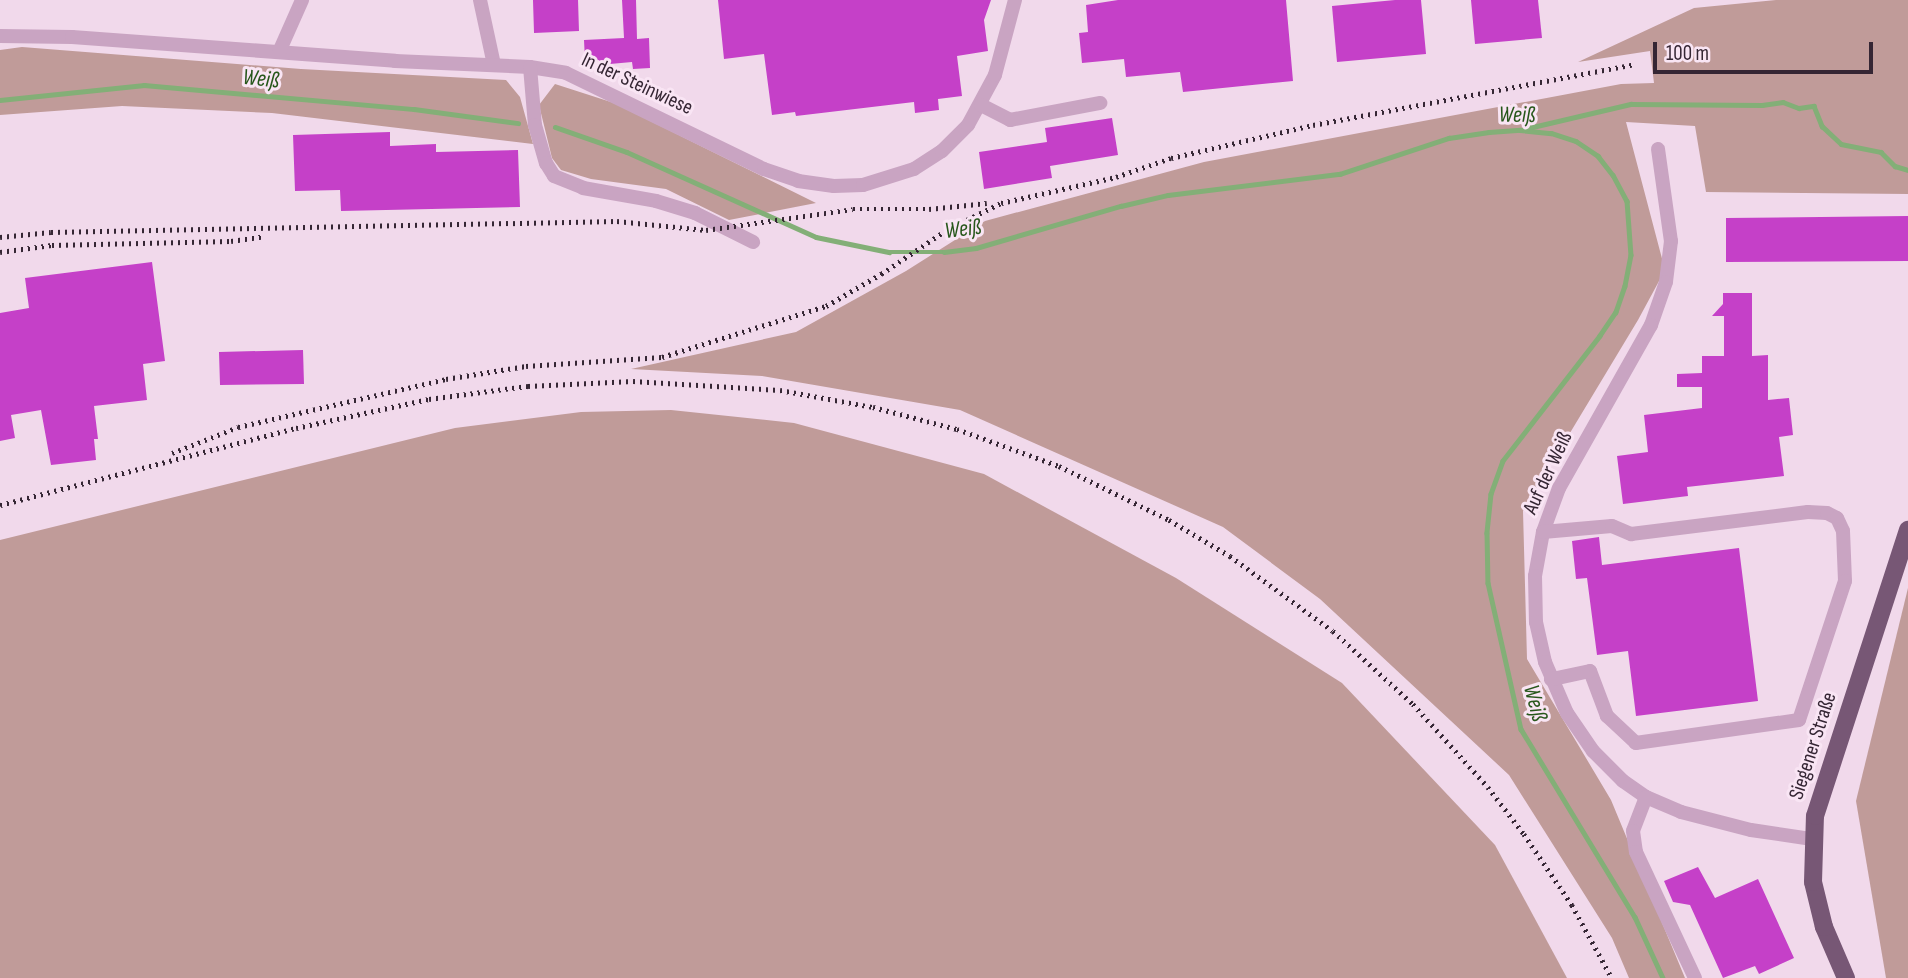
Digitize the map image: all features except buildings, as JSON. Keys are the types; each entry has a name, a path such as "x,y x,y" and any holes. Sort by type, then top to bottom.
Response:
{"main road":[{"name":"Siegener Straße","path":"1846,978 1824,927 1813,882 1812,839 1825,783 1908,530"}],"street":[{"path":"279,52 302,0"},
{"path":"480,0 494,65"},
{"name":"In der Steinwiese","path":"0,36 72,37 530,67 566,73 764,169 799,181 834,186 863,185 914,169 942,151 968,125 995,75 1015,0"},
{"path":"530,67 535,125 546,163 554,176 583,188 656,201 695,213 753,242"},
{"path":"981,105 1010,120 1100,103"},
{"name":"Auf der Weiß","path":"1658,149 1671,241 1666,282 1651,325 1559,488 1543,532 1535,576 1536,622 1551,679 1567,713 1593,751 1623,781 1646,797 1681,812 1728,824 1812,839"},
{"path":"1543,532 1612,526 1631,534 1808,512 1827,513 1837,518 1843,531 1845,581 1799,720 1636,743 1607,716 1590,671 1551,679"},
{"path":"1646,797 1633,831 1636,852 1695,978"}],"shaded area":[{"path":"1776,0 1908,0 1908,194 1706,192 1695,126 1626,122 1665,270 1638,320 1523,511 1527,659 1611,800 1685,978 1629,978 1612,938 1509,775 1320,599 1223,527 960,410 762,376 631,369 796,332 906,271 985,221 1204,162 1621,84 1654,83 1650,51 1578,62 1694,8"},
{"path":"22,47 301,69 506,80 520,97 533,144 272,113 122,106 0,115 0,50"},
{"path":"555,84 614,103 816,203 729,220 666,189 591,179 561,170 552,158 539,105"},
{"path":"671,410 794,423 984,474 1176,578 1342,683 1495,845 1567,978 0,978 0,540 455,428 581,412"},
{"path":"1908,588 1908,978 1886,978 1856,801"}],"waterway":[{"name":"Weiß","path":"0,100 144,85 414,109 518,123"},
{"path":"1524,129 1631,104 1762,105 1783,102 1799,108 1814,106 1822,126 1841,144 1881,152 1895,166 1908,170"},
{"name":"Weiß","path":"555,127 627,152 816,237 889,252 944,252 976,248 1168,195 1340,174 1449,138 1489,132 1520,130 1551,133 1576,141 1598,156 1613,175 1627,201 1631,255 1625,286 1616,312 1600,336 1503,461 1491,494 1487,533 1488,583 1521,729 1635,917 1663,978"}],"railway":[{"path":"172,453 238,427 446,379 526,366 662,357 826,306 881,274 948,229 1001,203 1116,177 1171,158 1313,125 1632,65"},
{"path":"0,237 51,232 617,221 706,230 853,209 929,209 987,203"},
{"path":"0,252 52,245 231,241 265,236"},
{"path":"0,505 296,428 429,399 528,386 633,381 780,390 873,407 957,429 1059,466 1169,520 1230,556 1333,631 1413,704 1488,787 1572,905 1612,978"}]}
